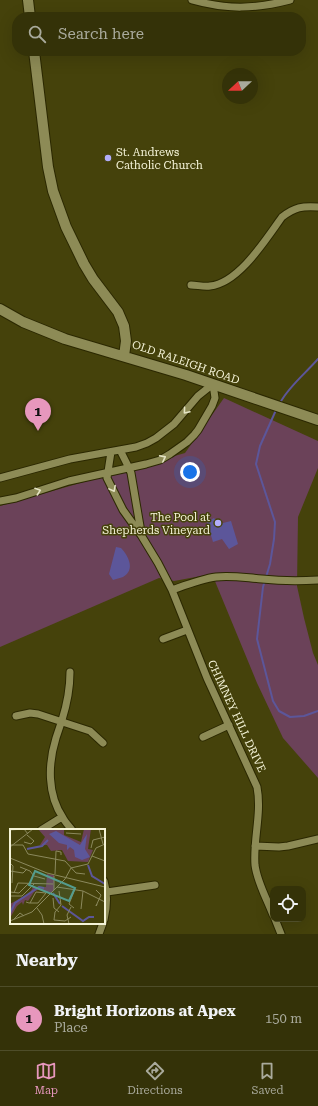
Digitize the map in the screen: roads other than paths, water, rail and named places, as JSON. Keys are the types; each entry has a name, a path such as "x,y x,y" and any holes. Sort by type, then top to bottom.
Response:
{"street":[{"path":"28,0 29,12"},
{"path":"192,0 208,4 257,7 290,0"},
{"name":"OLD RALEIGH ROAD","path":"35,56 48,167 53,191 66,227 80,258 118,312 124,326 126,341 124,356 213,384 318,420"},
{"path":"192,285 209,286 223,282 234,275 248,262 282,217 300,207 318,207"},
{"path":"0,309 23,322 64,339 124,356"},
{"path":"0,478 70,459 136,447 147,443 174,424 198,396 213,384"},
{"path":"0,501 16,498 69,481 160,460 177,450 194,435 215,398 213,384"},
{"name":"CHIMNEY HILL DRIVE","path":"120,450 129,468 141,535"},
{"name":"CHIMNEY HILL DRIVE","path":"110,452 107,478 123,510 141,535 172,590 207,678 257,787 259,798 255,864 256,871 270,907"},
{"path":"172,590 205,579 228,576 303,581 318,580"},
{"path":"162,639 187,630"},
{"path":"70,672 68,701 56,737 50,766 53,794 62,818 71,829"},
{"path":"16,716 30,713 62,721 90,731 103,743"},
{"path":"203,737 229,725"},
{"path":"43,829 62,818"},
{"path":"255,846 279,847 318,839"},
{"path":"105,885 107,892 105,914"},
{"path":"107,892 155,885"},
{"path":"276,922 281,934"},
{"path":"99,934 103,924"}],"waterway":[{"path":"280,403 293,385 318,359"},
{"path":"276,410 260,446 256,464 275,522 270,564 263,587 257,639 273,701 279,711 290,717 304,716 318,711"}],"place":[{"name":"St. Andrews Catholic Church","path":"108,158"},
{"name":"Bright Horizons at Apex","path":"38,431"},
{"name":"The Pool at Shepherds Vineyard","path":"218,523"}]}
